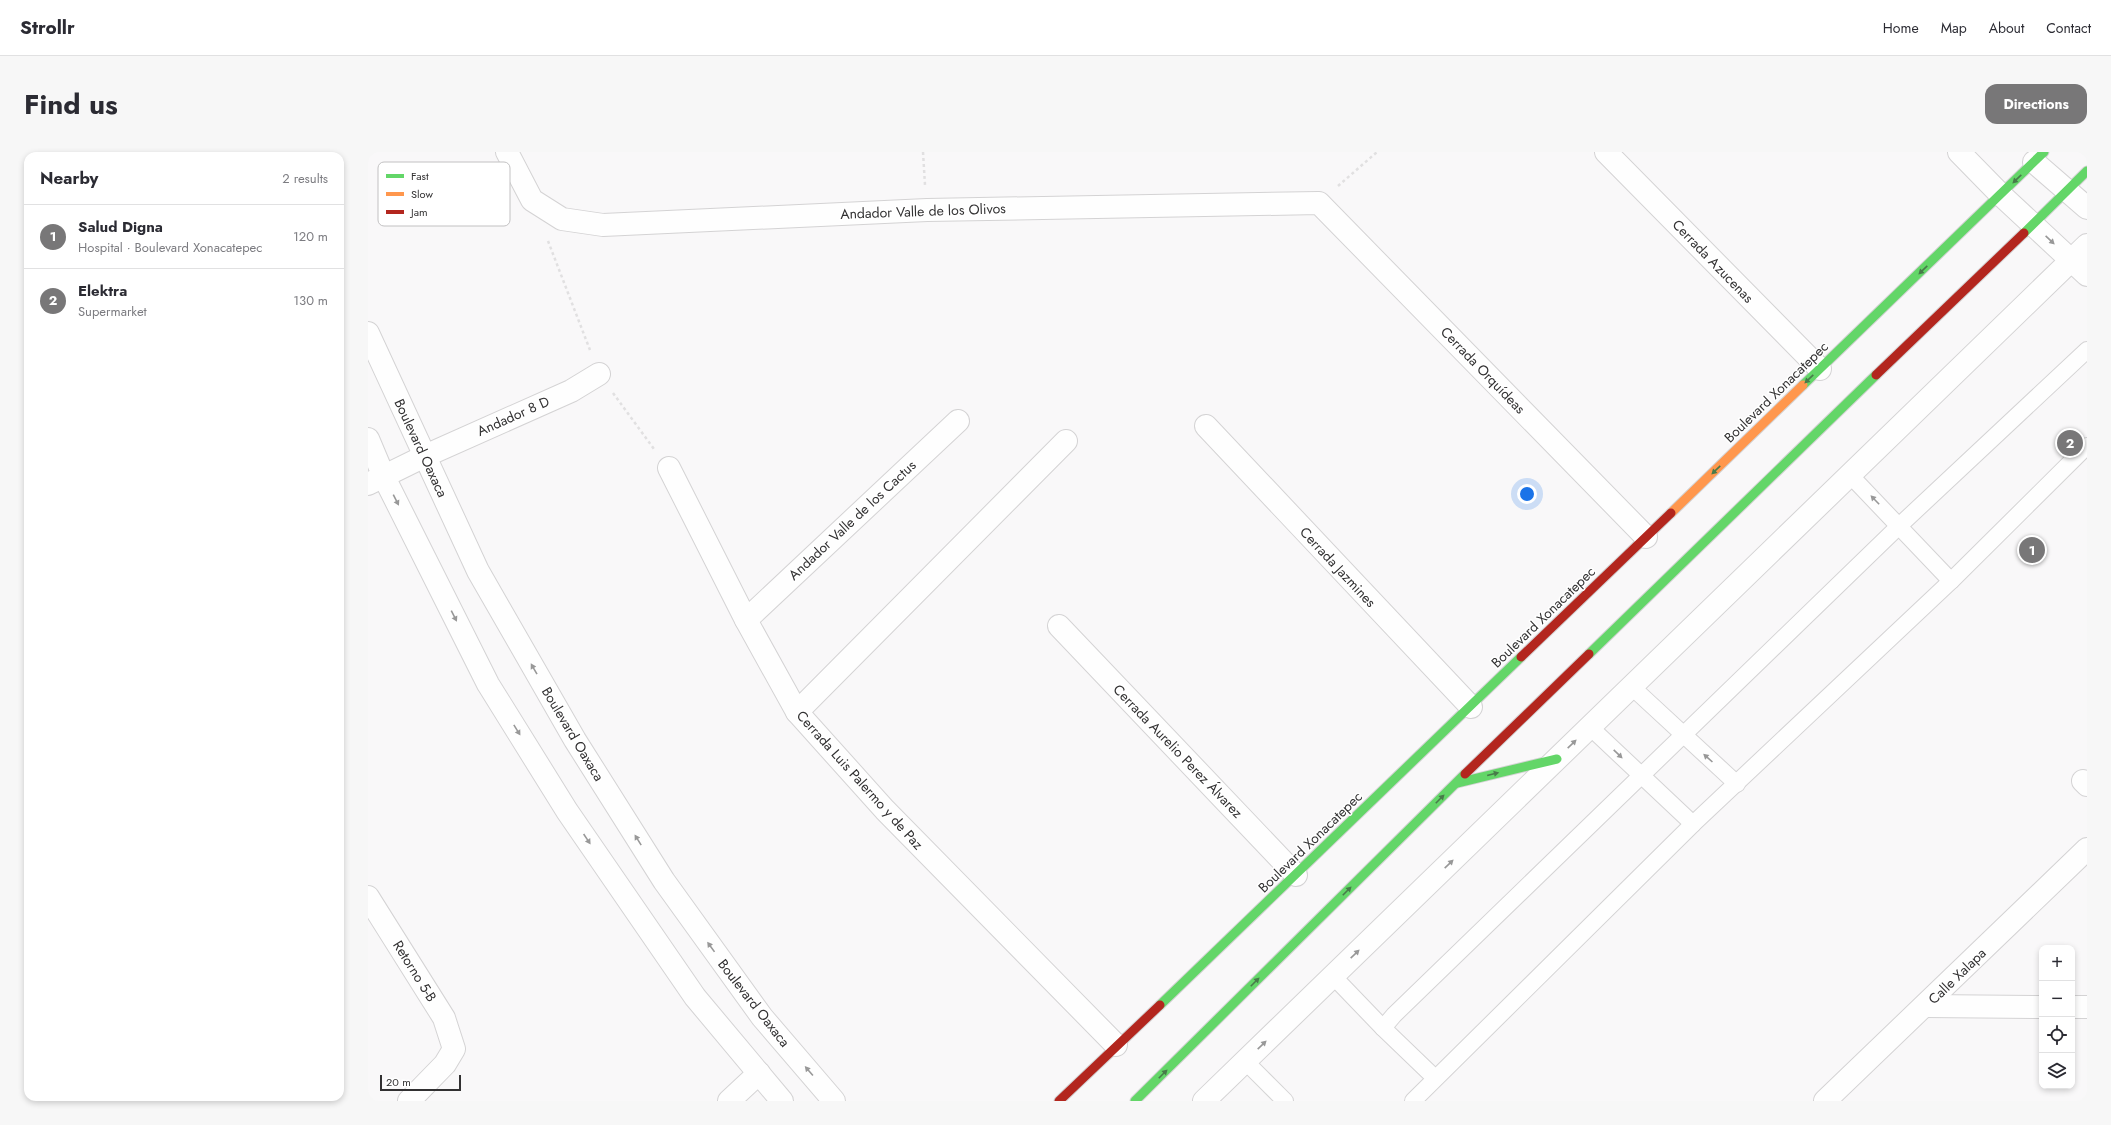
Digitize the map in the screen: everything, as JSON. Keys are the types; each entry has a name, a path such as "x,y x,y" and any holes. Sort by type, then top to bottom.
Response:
{"main road":[{"name":"Boulevard Xonacatepec","path":"1059,1101 1296,875 2039,157"},
{"path":"1137,1101 1455,784 2087,171"},
{"path":"1455,784 1557,759"}],"street":[{"name":"Andador Valle de los Olivos","path":"507,152 532,200 562,219 603,225 927,210 1319,203"},
{"name":"Cerrada Azucenas","path":"1606,152 1820,369"},
{"path":"1959,152 2001,195 2032,223 2079,252 2087,275"},
{"path":"2039,157 2067,190 2087,208"},
{"name":"Cerrada Orquídeas","path":"1319,203 1646,537"},
{"path":"1204,1101 2079,252"},
{"name":"Boulevard Oaxaca","path":"368,333 482,578 575,740 664,881 762,1017 834,1101"},
{"name":"Andador 8 D","path":"376,480 425,456 571,391 599,374"},
{"name":"Andador Valle de los Cactus","path":"746,620 958,421"},
{"name":"Cerrada Jazmines","path":"1206,426 1470,707"},
{"path":"368,439 376,480 488,684 567,811 695,997 782,1101"},
{"path":"797,712 1066,441"},
{"name":"Cerrada Luis Palermo y de Paz","path":"669,468 746,620 797,712 885,810 1116,1045"},
{"name":"Cerrada Aurelio Perez Álvarez","path":"1059,626 1296,875"},
{"name":"Calle Xalapa","path":"1825,1101 1926,1006 2087,849"},
{"name":"Retorno 5-B","path":"368,897 444,1018 454,1049 445,1064 409,1101"},
{"path":"1926,1006 2039,1006"},
{"path":"2075,1007 2087,1007"},
{"path":"730,1101 759,1073"}],"lane":[{"path":"1383,1028 1394,1014 1684,736 1899,526 2087,350"},
{"path":"1413,1101 1693,824 1951,581 2087,446"},
{"path":"1850,475 1951,581"},
{"path":"1632,687 1737,784"},
{"path":"1590,727 1693,824"},
{"path":"1333,976 1383,1028 1435,1078"},
{"path":"1245,1061 1285,1101"}],"path":[{"path":"923,152 927,210"},
{"path":"1319,203 1377,152"},
{"path":"546,236 599,374 669,468"}],"traffic: fast":[{"path":"1803,385 2044,152"},
{"path":"2024,233 2087,171"},
{"path":"1589,654 1876,375"},
{"path":"1160,1005 1521,657"},
{"path":"1457,783 1557,759"},
{"path":"1135,1101 1465,774"}],"traffic: slow":[{"path":"1671,513 1803,385"}],"traffic: jam":[{"path":"1876,375 2024,233"},
{"path":"1521,657 1671,513"},
{"path":"1465,774 1589,654"},
{"path":"1059,1101 1160,1005"}],"place":[{"name":"Elektra","path":"2070,443"},
{"name":"Salud Digna","path":"2032,550"}]}
